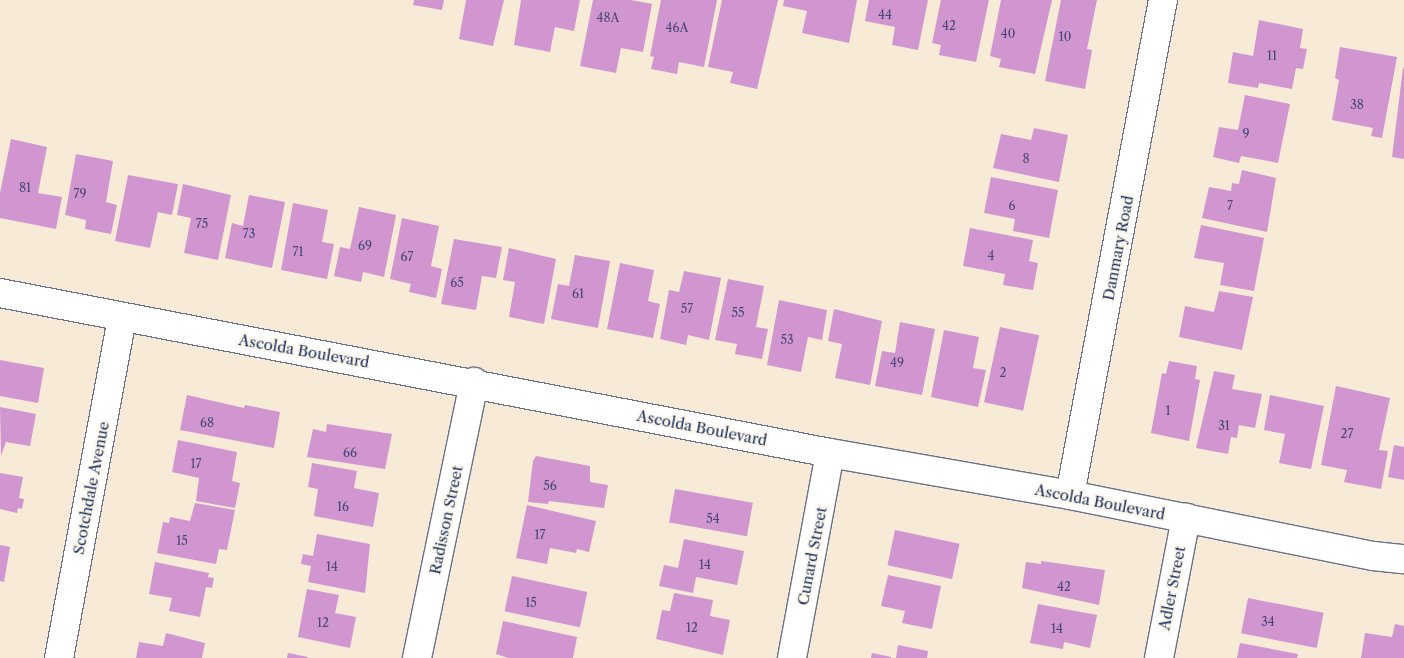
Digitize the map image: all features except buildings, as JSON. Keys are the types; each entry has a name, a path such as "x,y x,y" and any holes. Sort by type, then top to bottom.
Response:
{"street":[{"name":"Danmary Road","path":"1070,495 1164,0"},
{"name":"Ascolda Boulevard","path":"0,293 122,318 474,382 830,453 1070,495 1373,556 1404,559"},
{"name":"Scotchdale Avenue","path":"58,658 122,318"},
{"name":"Radisson Street","path":"417,658 474,382"},
{"name":"Cunard Street","path":"792,658 830,453"},
{"name":"Adler Street","path":"1159,658 1186,518"}]}
